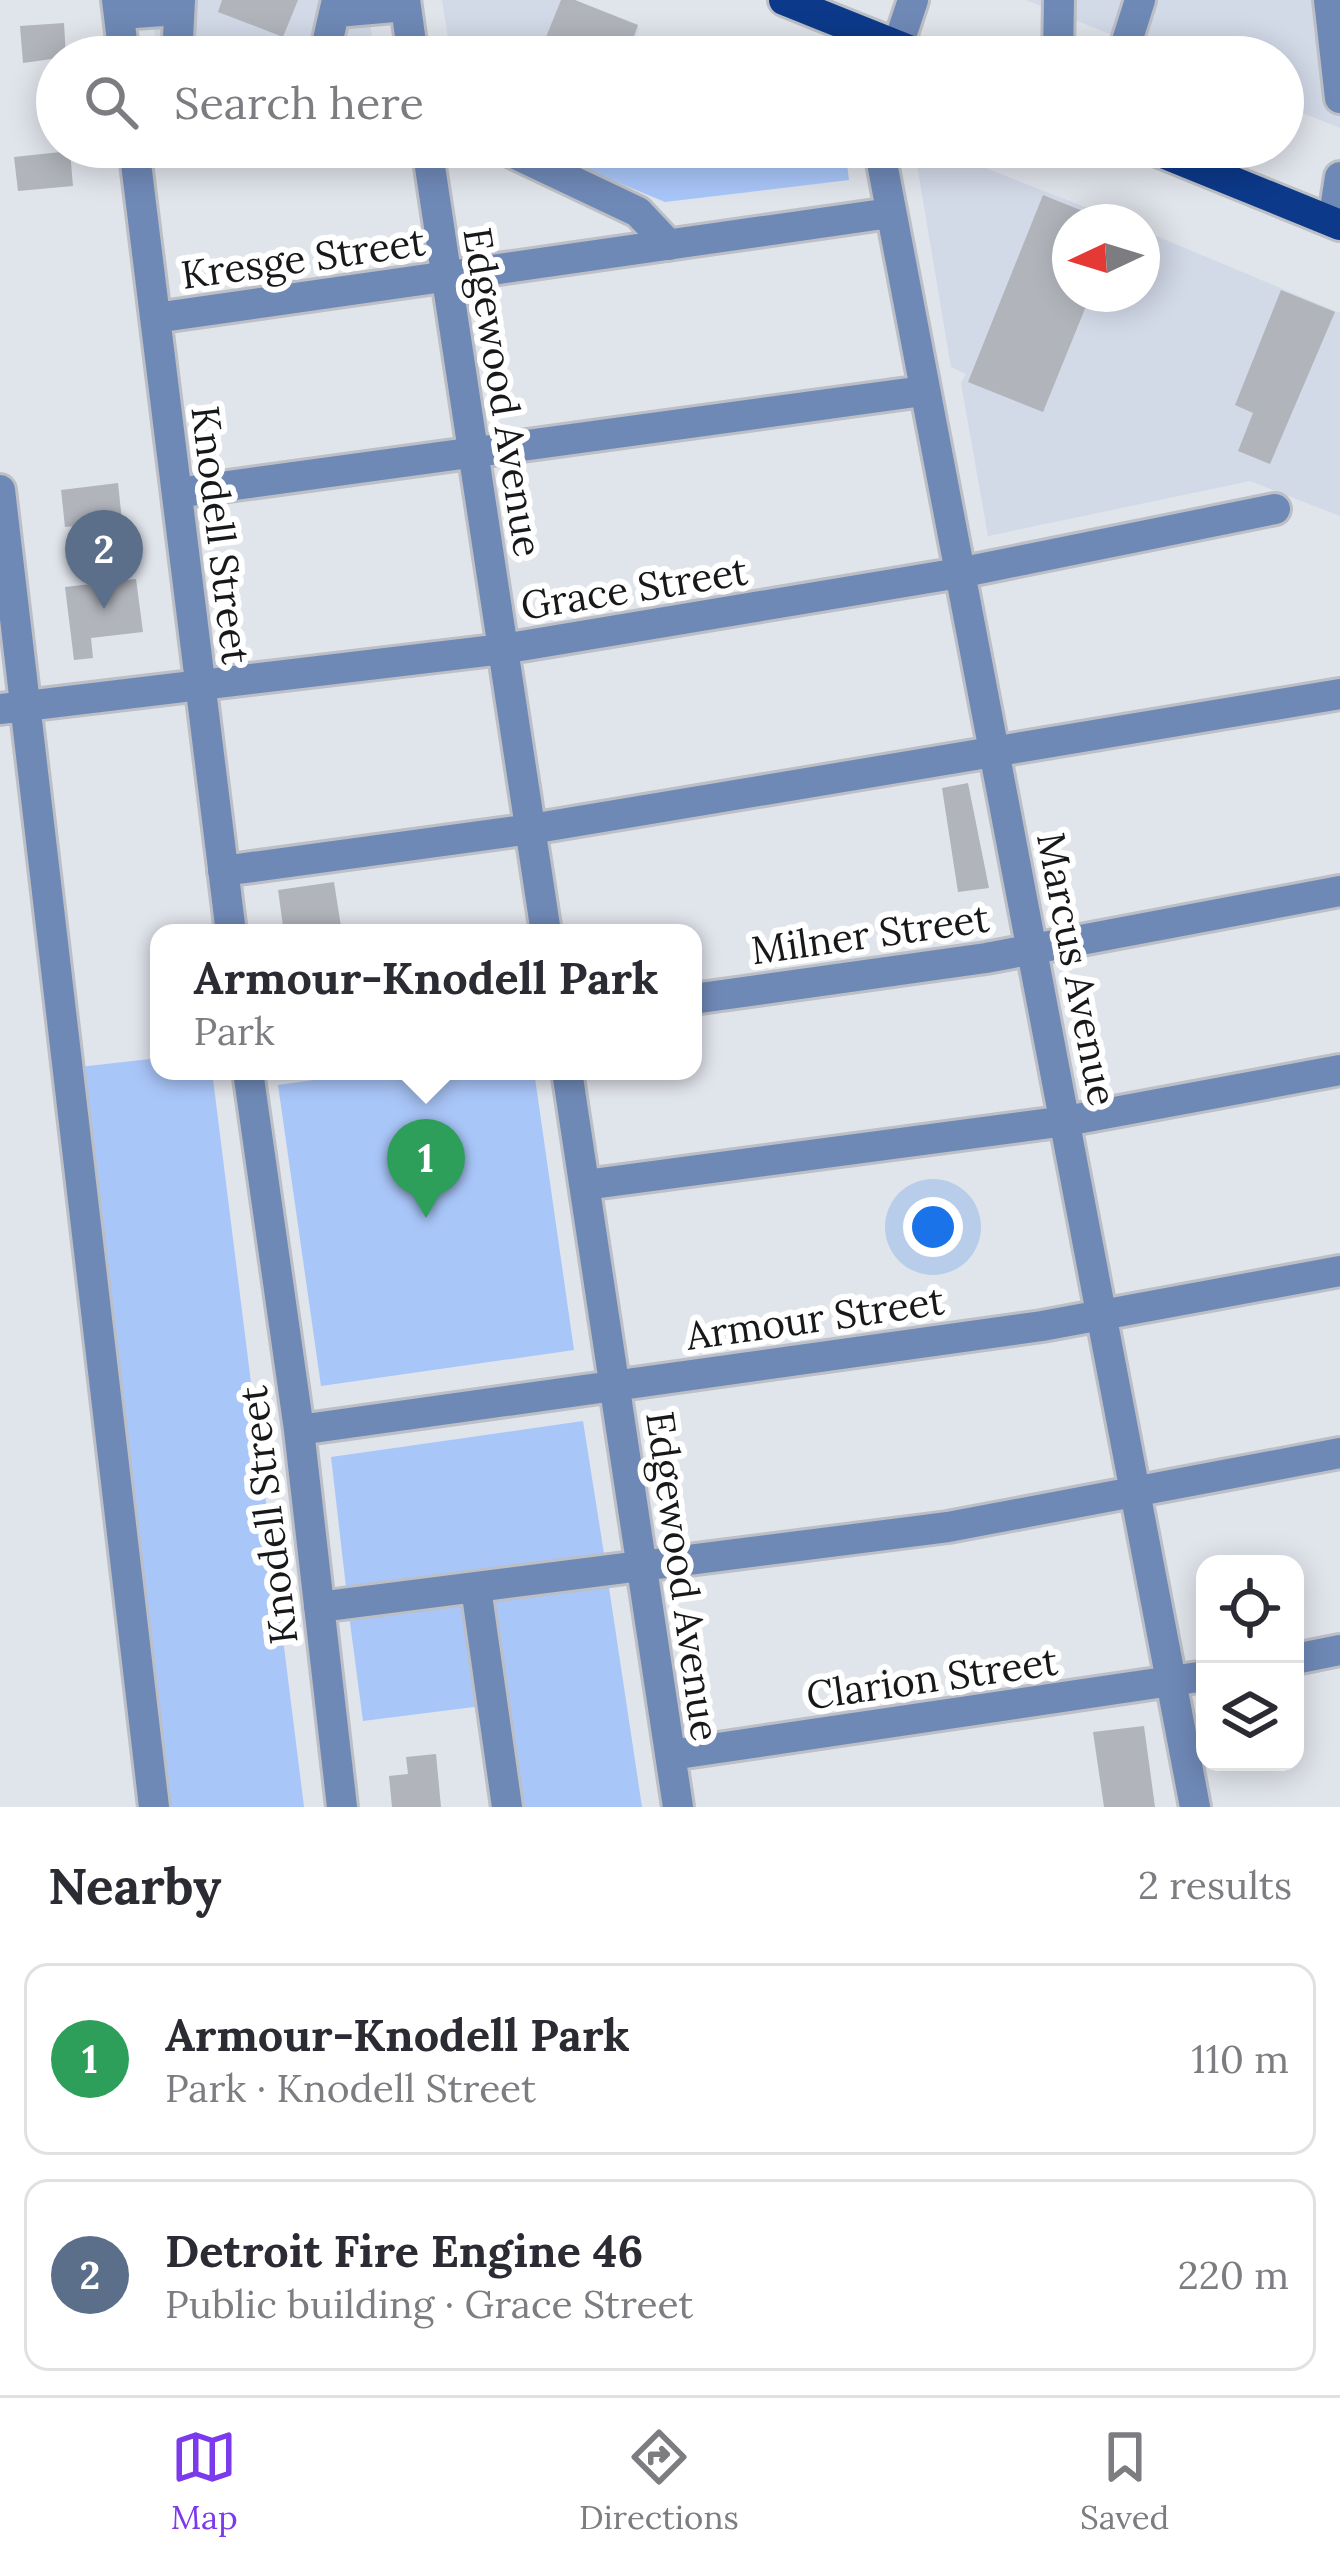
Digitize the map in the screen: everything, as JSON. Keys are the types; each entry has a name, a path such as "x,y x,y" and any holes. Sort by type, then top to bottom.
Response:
{"main road":[{"path":"784,0 867,36"},
{"path":"1199,168 1336,224"}],"street":[{"path":"908,36 913,0"},
{"path":"1058,36 1059,0"},
{"path":"1129,36 1140,0"},
{"path":"1329,0 1340,98"},
{"path":"329,36 337,6 405,3 410,36"},
{"path":"118,7 179,5 178,36"},
{"name":"Knodell Street","path":"137,168 230,924"},
{"name":"Edgewood Avenue","path":"430,168 545,924"},
{"path":"545,168 638,212 670,245"},
{"name":"Marcus Avenue","path":"882,168 1195,1807"},
{"path":"1336,224 1340,177"},
{"name":"Kresge Street","path":"155,318 890,213"},
{"path":"177,493 923,391"},
{"path":"0,490 13,707 154,1807"},
{"name":"Grace Street","path":"13,707 503,650 959,573 1275,509"},
{"path":"223,872 997,755 1340,694"},
{"name":"Milner Street","path":"702,998 1034,948 1340,891"},
{"path":"585,1185 1066,1121 1340,1070"},
{"name":"Knodell Street","path":"249,1080 299,1430 342,1807"},
{"name":"Edgewood Avenue","path":"568,1080 678,1807"},
{"name":"Armour Street","path":"299,1430 1102,1316 1340,1271"},
{"path":"319,1607 948,1527 1340,1453"},
{"path":"476,1588 507,1807"},
{"path":"1304,1657 1340,1650"},
{"name":"Clarion Street","path":"670,1756 1196,1678"}],"shaded area":[{"path":"150,0 368,0 372,36 155,36"},
{"path":"442,0 561,0 639,28 636,36 448,36"},
{"path":"1026,0 1340,0 1340,128 1304,113 1304,36 1114,36"},
{"path":"583,168 848,168 849,180 665,202"},
{"path":"918,168 985,168 1077,204 1052,204 1052,312 1160,312 1160,238 1340,313 1340,516 1250,481 988,536 961,383 966,374 951,367"},
{"path":"150,1059 150,1080 213,1080 304,1807 164,1807 79,1067"},
{"path":"313,1080 535,1080 574,1350 321,1386 278,1085"},
{"path":"583,1421 605,1560 347,1596 331,1457"},
{"path":"608,1581 642,1807 518,1807 487,1599"},
{"path":"468,1600 482,1706 363,1721 349,1615"}],"building":[{"path":"222,0 298,0 283,36 218,12"},
{"path":"561,0 575,0 638,25 634,36 546,36"},
{"path":"64,23 65,36 36,36 36,61 23,63 20,26"},
{"path":"36,155 36,168 71,168 73,186 18,191 14,157"},
{"path":"1043,195 1065,204 1052,204 1052,312 1084,312 1043,412 968,382"},
{"path":"1281,290 1335,312 1270,464 1238,451 1253,413 1235,405"},
{"path":"118,483 122,521 65,527 61,490"},
{"path":"136,579 143,632 91,638 93,658 74,660 65,587"},
{"path":"968,783 989,888 958,892 942,788"},
{"path":"334,882 341,924 283,924 278,890"},
{"path":"1144,1726 1155,1807 1104,1807 1093,1732"},
{"path":"436,1754 441,1807 392,1807 389,1776 408,1774 406,1757"}],"place":[{"name":"Detroit Fire Engine 46","path":"104,609"},
{"name":"Armour-Knodell Park","path":"426,1218"}]}
